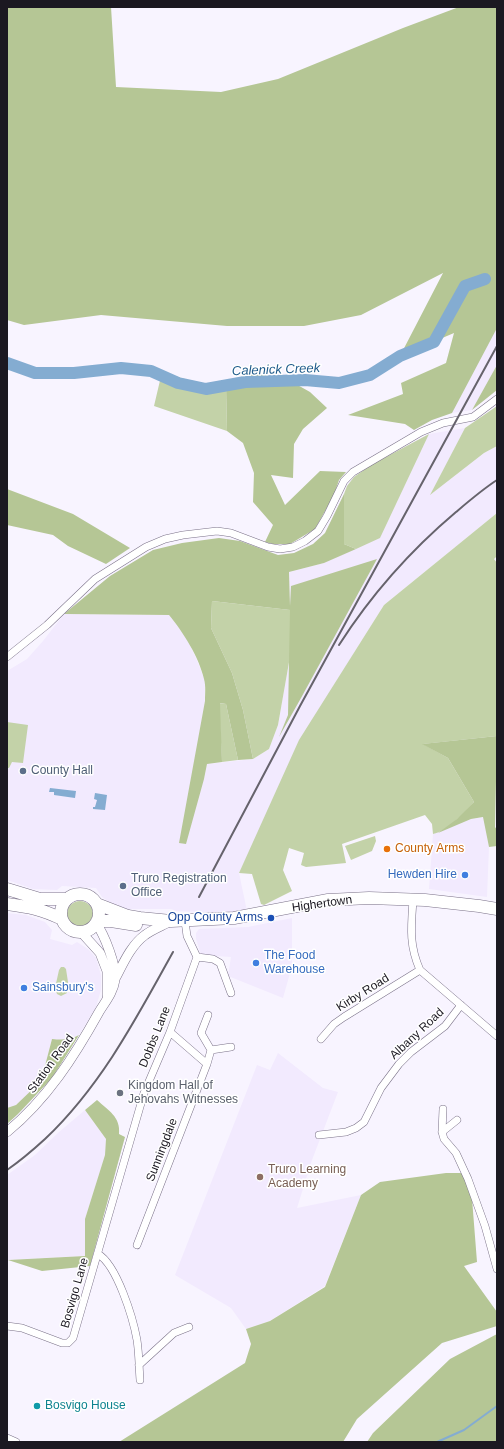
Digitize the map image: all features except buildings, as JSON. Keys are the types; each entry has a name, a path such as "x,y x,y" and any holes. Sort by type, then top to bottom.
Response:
{"highway":[{"path":"7,889 40,899 67,899"},
{"path":"7,904 42,910 62,920 68,928 81,932 90,929 97,922 99,916 98,904 92,898 82,894 74,895 67,899 62,907 62,920"},
{"name":"Highertown","path":"98,904 128,916 171,922 234,918 328,900 369,898 453,903 497,909"},
{"name":"Highertown","path":"97,922 111,921 140,925 153,925 171,922"}],"street":[{"path":"7,657 47,625 95,579 146,547 165,539 183,535 217,531 230,533 268,547 280,549 293,547 305,541 318,531 344,481 353,472 422,432 443,423 473,417 497,399"},
{"path":"413,900 411,939 414,956 420,970 497,1036"},
{"name":"Station Road","path":"7,1132 36,1104 54,1083 76,1053 111,992 115,980 113,962 97,922"},
{"path":"115,980 128,956 138,942 152,930 171,922"},
{"path":"185,922 187,936 198,957 213,960 220,964 231,993"},
{"name":"Station Road","path":"81,932 97,948 104,964 108,979 106,1002"},
{"name":"Dobbs Lane","path":"98,1254 144,1093 170,1032 198,957"},
{"name":"Kirby Road","path":"321,1040 334,1024 420,970"},
{"name":"Albany Road","path":"319,1135 346,1132 356,1128 364,1122 381,1088 399,1064 411,1052 445,1026 461,1005"},
{"path":"208,1015 201,1033 211,1050 231,1047"},
{"path":"170,1032 207,1064"},
{"name":"Sunningdale","path":"137,1245 207,1064 211,1050"},
{"path":"443,1108 442,1132 444,1139 456,1153 468,1179 485,1226 497,1269"},
{"path":"442,1132 457,1120"},
{"path":"98,1254 103,1257 115,1275 132,1316 137,1340 140,1380"},
{"name":"Bosvigo Lane","path":"7,1326 22,1328 62,1343 68,1343 73,1338 98,1254"},
{"path":"139,1365 174,1333 189,1327"},
{"path":"7,1438 16,1442"}],"shaded area":[{"path":"497,259 497,390 472,410 452,413 432,420"},
{"path":"465,428 431,494 484,453 497,446 497,513 384,605 320,708 239,873 247,911 222,913 177,911 171,909 118,908 102,897 96,888 62,886 57,890 33,889 7,880 7,671 27,659 64,614 169,615 185,635 205,680 204,779 207,764 253,759 269,749 278,725 291,651 289,572 324,563 380,537 429,434"},
{"path":"484,817 489,847 487,897 429,889 433,834 471,819"},
{"path":"7,913 26,915 45,922 52,930 50,939 72,945 77,942 88,949 96,958 101,975 101,990 96,1007 79,1035 71,1039 52,1039 41,1081 16,1105 7,1108"},
{"path":"292,918 292,966 283,998 228,976 231,957 201,955 196,939 196,933 199,929 248,927"},
{"name":"Truro Learning Academy","path":"278,1053 323,1088 338,1092 312,1160 297,1208 361,1195 325,1286 270,1321 246,1329 231,1308 175,1275 257,1065 270,1070"},
{"path":"85,1110 106,1139 105,1155 85,1219 85,1256 7,1260 7,1175 35,1155"}],"green space":[{"path":"7,7 111,7 116,87 221,92 278,79 459,7 497,7 497,328 452,413 432,420 414,430 405,424 348,415 403,394 401,383 446,363 454,333 400,356 443,273 361,315 304,326 227,326 101,315 24,325 7,320"},
{"path":"497,365 497,390 472,410"},
{"path":"162,372 198,383 226,384 227,431 154,406"},
{"path":"250,373 285,378 310,392 327,408 303,429 294,444 293,478 271,475 285,505 320,471 346,472 339,480 334,495 315,529 290,544 273,544 265,542 273,525 253,502 254,473 243,443 227,431 226,384"},
{"path":"497,406 497,446 484,453 430,495 465,428"},
{"path":"429,434 380,538 356,549 344,544 344,494 347,486 354,477 371,465"},
{"path":"7,489 73,514 130,548 106,564 68,546 53,535 7,525"},
{"path":"344,494 344,544 356,549 324,563 289,572 290,606 291,586 377,559 279,737 288,715 290,610 212,601 211,628 232,673 243,710 253,759 238,760 226,704 220,703 222,762 207,764 186,844 179,843 205,701 205,682 202,671 194,654 180,629 169,615 64,614 110,576 153,550 182,543 219,538 240,541 278,555 294,553 313,544 325,533"},
{"path":"497,513 497,556 494,559 497,563 497,736 423,744 448,758 474,802 455,821 439,832 433,834 432,824 425,815 342,844 346,863 306,867 301,865 304,853 289,848 283,870 292,891 264,905 261,904 252,874 239,873 299,740 384,605"},
{"path":"212,601 290,610 291,651 278,725 269,749 253,759 243,710 232,673 211,628"},
{"path":"219,703 226,704 238,760 222,762"},
{"path":"7,722 28,725 23,763 12,762 9,768 7,768"},
{"path":"497,736 495,827 497,830 497,846 489,847 483,817 471,819 438,833 457,819 474,802 448,758 422,744"},
{"path":"375,836 376,841 372,851 351,860 345,846"},
{"path":"80,901 89,905 93,914 89,923 80,927 71,923 67,914 71,905"},
{"path":"61,967 66,969 68,982 67,993 61,996 57,994 55,988"},
{"path":"79,1035 52,1078 7,1124 7,1108 16,1105 41,1081 52,1039 60,1040 73,1038"},
{"path":"97,1100 113,1114 118,1123 119,1134 125,1137 90,1266 42,1271 8,1260 85,1256 85,1219 105,1155 106,1139 85,1110"},
{"path":"446,1173 470,1173 477,1262 464,1266 497,1312 497,1326 442,1343 357,1419 343,1442 119,1442 245,1363 251,1344 246,1329 270,1321 325,1287 361,1195 380,1182"},
{"path":"497,1334 497,1442 367,1442 373,1433 450,1359"}],"water":[{"path":"50,788 76,791 75,798 54,795 54,792 49,792"},
{"path":"95,793 107,795 105,810 93,809 97,800 94,799"}],"waterway":[{"name":"Calenick Creek","path":"7,363 35,373 74,373 121,368 151,371 178,383 206,389 245,382 305,380 339,383 370,375 400,356 434,342 465,286 485,279"},
{"path":"437,1442 464,1430 497,1406"}],"railway":[{"path":"199,897 300,706 497,346"},
{"path":"339,645 364,608 423,542 481,491 497,480"},
{"path":"7,1170 45,1139 83,1097 116,1051 131,1027 173,952"}],"place":[{"name":"County Hall","path":"23,771"},
{"name":"County Arms","path":"387,849"},
{"name":"Hewden Hire","path":"465,875"},
{"name":"Truro Registration Office","path":"123,886"},
{"name":"Opp County Arms","path":"271,918"},
{"name":"The Food Warehouse","path":"256,963"},
{"name":"Sainsbury's","path":"24,988"},
{"name":"Kingdom Hall of Jehovahs Witnesses","path":"120,1093"},
{"name":"Truro Learning Academy","path":"260,1177"},
{"name":"Bosvigo House","path":"37,1406"}]}
